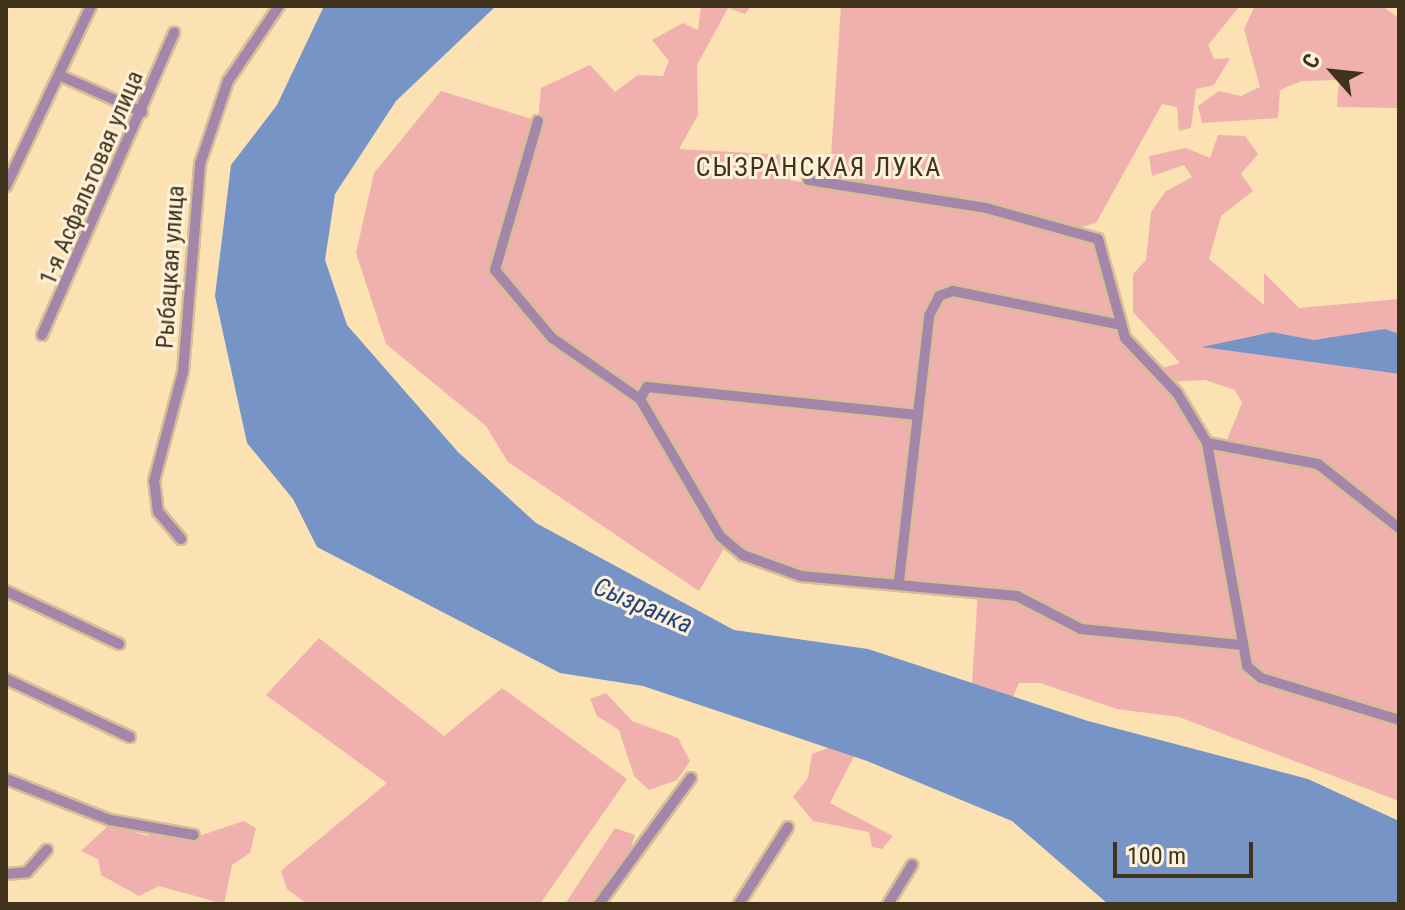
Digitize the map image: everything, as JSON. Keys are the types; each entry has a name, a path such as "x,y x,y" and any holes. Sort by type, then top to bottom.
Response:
{"street":[{"path":"6,186 91,6"},
{"name":"Рыбацкая улица","path":"181,539 158,512 154,481 183,372 200,164 228,81 279,6"},
{"name":"1-я Асфальтовая улица","path":"42,335 174,33"},
{"path":"59,75 142,112"},
{"path":"538,121 495,270 552,338 640,399 720,536 743,555 801,576 899,581 915,590 1017,596 1081,629 1240,645"},
{"path":"808,180 1086,233 1104,247 1121,325 1207,443 1241,610 1240,645 1261,678 1399,720"},
{"path":"899,581 929,316 939,296 953,291 1121,325"},
{"path":"640,399 647,387 918,415"},
{"path":"1207,443 1318,464 1399,528"},
{"path":"6,591 119,644"},
{"path":"6,679 130,737"},
{"path":"599,904 691,778"},
{"path":"6,779 110,820 194,835"},
{"path":"739,904 788,827"},
{"path":"6,874 27,872 47,850"},
{"path":"888,904 912,865"}],"shaded area":[{"path":"701,6 751,6 745,14 728,8 697,65 698,115 679,149 787,155 790,180 829,187 841,6 1240,6 1208,45 1214,59 1230,58 1214,85 1196,89 1191,128 1179,131 1177,107 1162,104 1096,223 1074,229 1098,239 1122,331 1159,369 1180,363 1133,312 1133,274 1146,260 1151,212 1166,191 1192,177 1184,165 1152,176 1149,156 1186,148 1210,158 1218,135 1245,136 1258,154 1241,174 1253,191 1221,216 1209,259 1264,305 1264,273 1299,308 1399,299 1399,334 1314,340 1271,332 1205,347 1399,374 1399,801 1179,717 1117,709 1040,683 1019,683 1013,697 972,683 978,592 801,576 728,542 699,591 508,462 486,426 386,344 356,253 374,173 441,91 538,121 541,88 590,65 615,92 638,75 663,76 669,61 652,40 683,23 698,30","holes":["1205,380 1235,390 1242,403 1227,440 1273,449 1271,454 1207,442 1166,382"]},
{"path":"1255,6 1382,6 1399,18 1399,108 1337,107 1339,80 1301,81 1280,90 1278,118 1202,123 1198,106 1219,91 1241,96 1260,87 1244,29"},
{"path":"319,638 444,736 502,688 627,779 540,904 307,904 287,889 281,871 387,783 266,695"},
{"path":"606,693 632,721 678,738 690,761 677,780 649,790 634,776 619,730 597,716 590,699"},
{"path":"828,748 854,756 830,803 893,836 882,849 872,847 869,832 813,821 793,797 808,778 812,754"},
{"path":"244,821 256,828 250,853 232,865 224,904 159,886 139,896 101,875 98,859 81,851 109,825 148,836 154,829 199,836"},
{"path":"615,828 635,835 628,857 592,904 565,904"}],"water":[{"name":"Сызранка","path":"324,6 496,6 396,101 335,194 325,260 347,325 458,452 536,523 734,630 868,649 1088,721 1308,779 1399,821 1399,904 1108,904 1012,821 867,761 643,686 560,673 317,547 293,499 247,443 215,296 231,165 277,105"},
{"path":"1385,329 1399,334 1399,374 1202,347 1272,332 1314,340"}],"district":[{"name":"СЫЗРАНСКАЯ ЛУКА","path":"819,168"}]}
